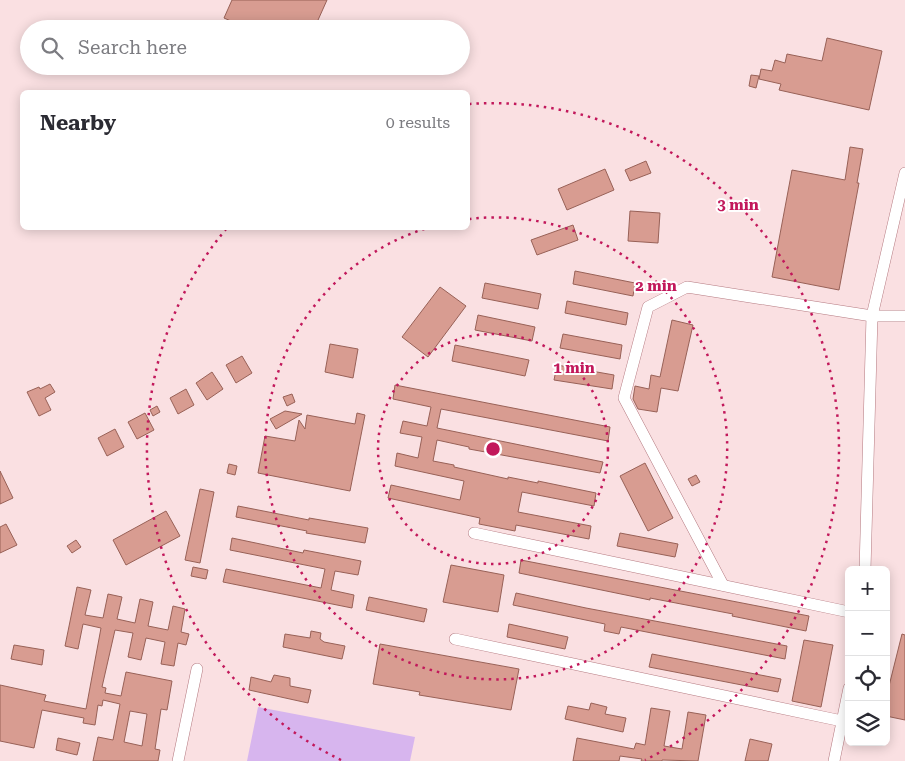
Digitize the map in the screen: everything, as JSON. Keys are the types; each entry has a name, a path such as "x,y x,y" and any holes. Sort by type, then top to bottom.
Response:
{"street":[{"path":"865,566 872,316 905,173"},
{"path":"722,585 624,398 648,307 687,288 872,316 905,316"},
{"path":"474,533 845,611"},
{"path":"456,639 842,721"},
{"path":"178,761 197,670"},
{"path":"834,761 846,701"}],"shaded area":[{"path":"258,707 415,737 410,761 247,761"}],"building":[{"path":"232,0 327,0 318,20 229,20 224,18"},
{"path":"827,38 882,51 869,110 779,90 781,84 759,79 761,69 772,71 775,60 785,63 787,54 822,61"},
{"path":"751,75 759,76 756,88 749,86"},
{"path":"850,147 863,149 857,183 859,183 839,290 772,277 792,170 845,180"},
{"path":"646,161 651,173 630,181 625,170"},
{"path":"605,169 614,190 567,210 558,189"},
{"path":"630,211 660,213 658,243 628,241"},
{"path":"573,225 578,240 537,255 531,240"},
{"path":"575,271 635,283 633,296 573,284"},
{"path":"485,283 541,294 538,309 482,298"},
{"path":"440,287 466,306 428,357 402,337"},
{"path":"567,301 628,313 626,325 565,313"},
{"path":"478,315 535,327 532,341 475,330"},
{"path":"672,320 693,325 678,391 661,388 657,412 638,409 633,399 635,386 649,389 651,375 660,377"},
{"path":"563,334 622,345 620,359 560,348"},
{"path":"330,344 358,349 353,378 325,372"},
{"path":"455,345 529,360 525,376 452,361"},
{"path":"242,356 252,373 236,383 226,365"},
{"path":"557,365 614,375 612,389 554,380"},
{"path":"212,372 223,389 207,400 196,383"},
{"path":"50,384 55,392 45,398 51,410 39,416 27,392"},
{"path":"395,385 610,427 608,441 441,409 437,428 603,462 600,473 469,449 469,447 437,440 433,461 508,479 508,477 538,483 538,481 596,493 594,506 522,492 518,512 591,526 589,539 516,525 515,531 479,524 480,518 388,498 391,485 460,500 464,481 395,466 397,453 418,458 422,437 400,433 403,421 427,426 431,407 393,399"},
{"path":"186,389 194,405 178,414 170,398"},
{"path":"292,394 295,402 287,406 283,397"},
{"path":"157,406 160,412 153,416 150,410"},
{"path":"285,411 302,414 276,429 270,419"},
{"path":"145,413 154,430 137,439 128,422"},
{"path":"357,413 365,415 350,491 258,473 265,436 295,441 299,420 305,429 307,415 355,424"},
{"path":"115,429 124,447 107,456 98,438"},
{"path":"645,463 673,518 648,531 620,476"},
{"path":"229,464 237,466 235,475 227,473"},
{"path":"0,471 13,498 0,504"},
{"path":"696,475 700,482 692,486 688,479"},
{"path":"200,489 214,492 200,563 185,560"},
{"path":"238,506 309,520 309,518 368,528 365,543 306,533 307,531 236,517"},
{"path":"166,511 180,536 126,565 113,540"},
{"path":"6,524 17,545 0,553 0,527"},
{"path":"620,533 678,544 675,557 617,546"},
{"path":"232,538 303,553 304,550 361,561 358,575 335,571 331,590 354,595 352,608 223,582 226,569 321,588 325,569 230,550"},
{"path":"76,540 81,547 72,553 67,546"},
{"path":"521,560 809,616 806,631 732,616 733,614 650,598 650,600 519,573"},
{"path":"451,565 504,575 498,612 443,602"},
{"path":"193,567 208,570 206,579 191,576"},
{"path":"77,587 91,590 85,615 103,618 108,594 122,597 117,619 135,623 140,599 153,602 148,626 168,630 173,606 185,609 181,632 189,634 186,645 178,643 174,666 161,664 165,642 146,638 141,660 128,657 133,633 115,630 102,687 106,688 105,693 121,696 126,672 172,681 167,710 161,709 155,749 160,750 158,761 93,761 98,737 113,740 120,704 103,700 102,706 98,705 95,725 83,723 84,718 42,710 34,748 0,741 0,685 46,695 44,701 86,709 101,628 83,624 78,649 65,646","holes":["130,711 147,714 142,746 124,742"]},
{"path":"516,593 787,646 785,659 621,627 619,634 604,631 605,624 513,605"},
{"path":"369,597 427,609 424,622 366,610"},
{"path":"509,624 568,637 565,649 507,637"},
{"path":"311,631 321,633 320,639 324,642 345,646 342,659 283,647 285,634 310,638"},
{"path":"902,634 905,635 905,720 890,717 890,682"},
{"path":"804,640 833,645 821,707 792,701"},
{"path":"380,644 519,669 511,710 419,695 420,692 373,684"},
{"path":"14,645 44,650 42,665 11,659"},
{"path":"652,654 781,679 778,692 649,667"},
{"path":"274,675 290,678 290,686 311,690 308,703 249,690 251,677 271,682"},
{"path":"591,703 607,707 605,714 626,718 623,732 565,719 568,706 589,710"},
{"path":"651,708 670,711 664,746 682,749 688,712 706,715 698,761 641,761 642,759 620,756 619,761 573,761 577,738 634,749 636,743 645,745"},
{"path":"58,738 80,743 77,755 56,750"},
{"path":"750,739 772,744 768,761 745,761"}]}
